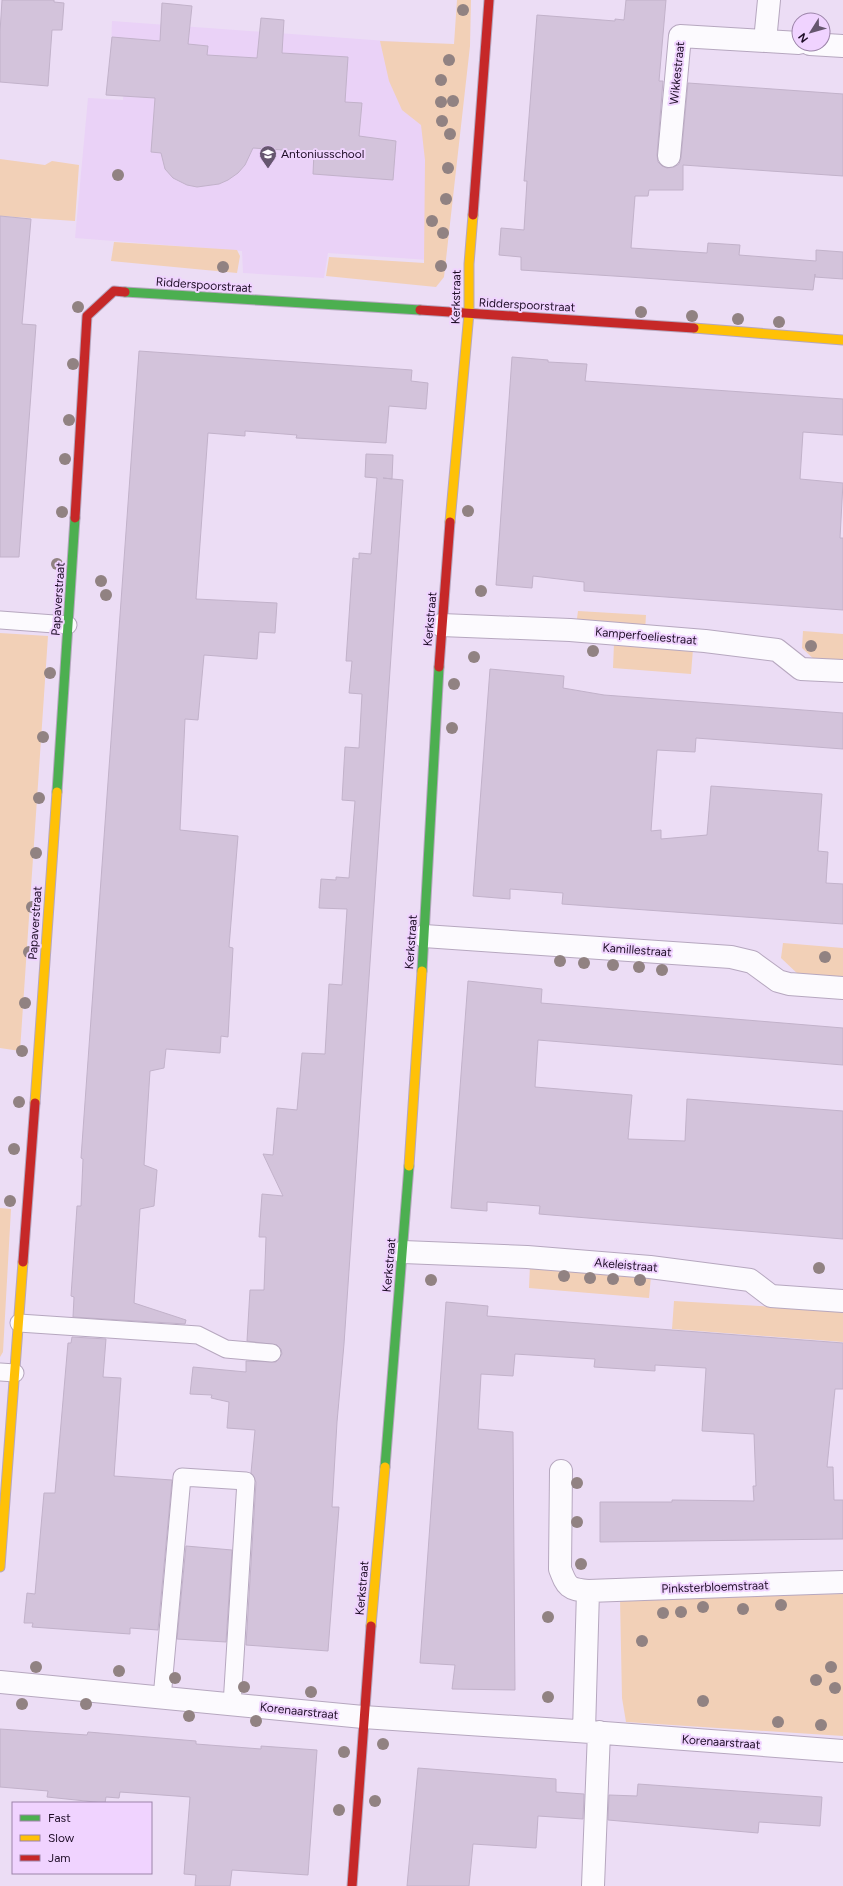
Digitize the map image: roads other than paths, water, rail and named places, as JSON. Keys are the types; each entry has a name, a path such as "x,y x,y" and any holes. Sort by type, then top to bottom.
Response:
{"street":[{"name":"Kerkstraat","path":"352,1886 363,1717 403,1252 424,936 441,625 469,313 469,264 489,0"},
{"path":"765,41 769,0"},
{"name":"Wikkestraat","path":"669,156 680,36 791,43"},
{"path":"831,45 843,46"},
{"name":"Ridderspoorstraat","path":"114,291 699,328 843,340"},
{"name":"Papaverstraat","path":"0,1567 8,1372 19,1323 68,625 87,316 114,291"},
{"name":"Kamperfoeliestraat","path":"441,625 570,630 712,642 777,650 801,669 843,671"},
{"name":"Kamillestraat","path":"424,936 731,957 752,962 778,981 789,984 843,988"},
{"name":"Akeleistraat","path":"403,1252 527,1257 650,1267 750,1280 771,1296 843,1301"},
{"name":"Pinksterbloemstraat","path":"561,1471 560,1569 566,1584 571,1588 588,1591 843,1582"},
{"path":"588,1591 593,1886"},
{"name":"Korenaarstraat","path":"0,1682 363,1717 843,1751"}],"lane":[{"path":"0,620 68,625"},
{"path":"19,1323 198,1335 226,1350 272,1353"},
{"path":"162,1698 182,1477 246,1481 232,1705"}],"place":[{"name":"Antoniusschool","path":"268,169"}]}
